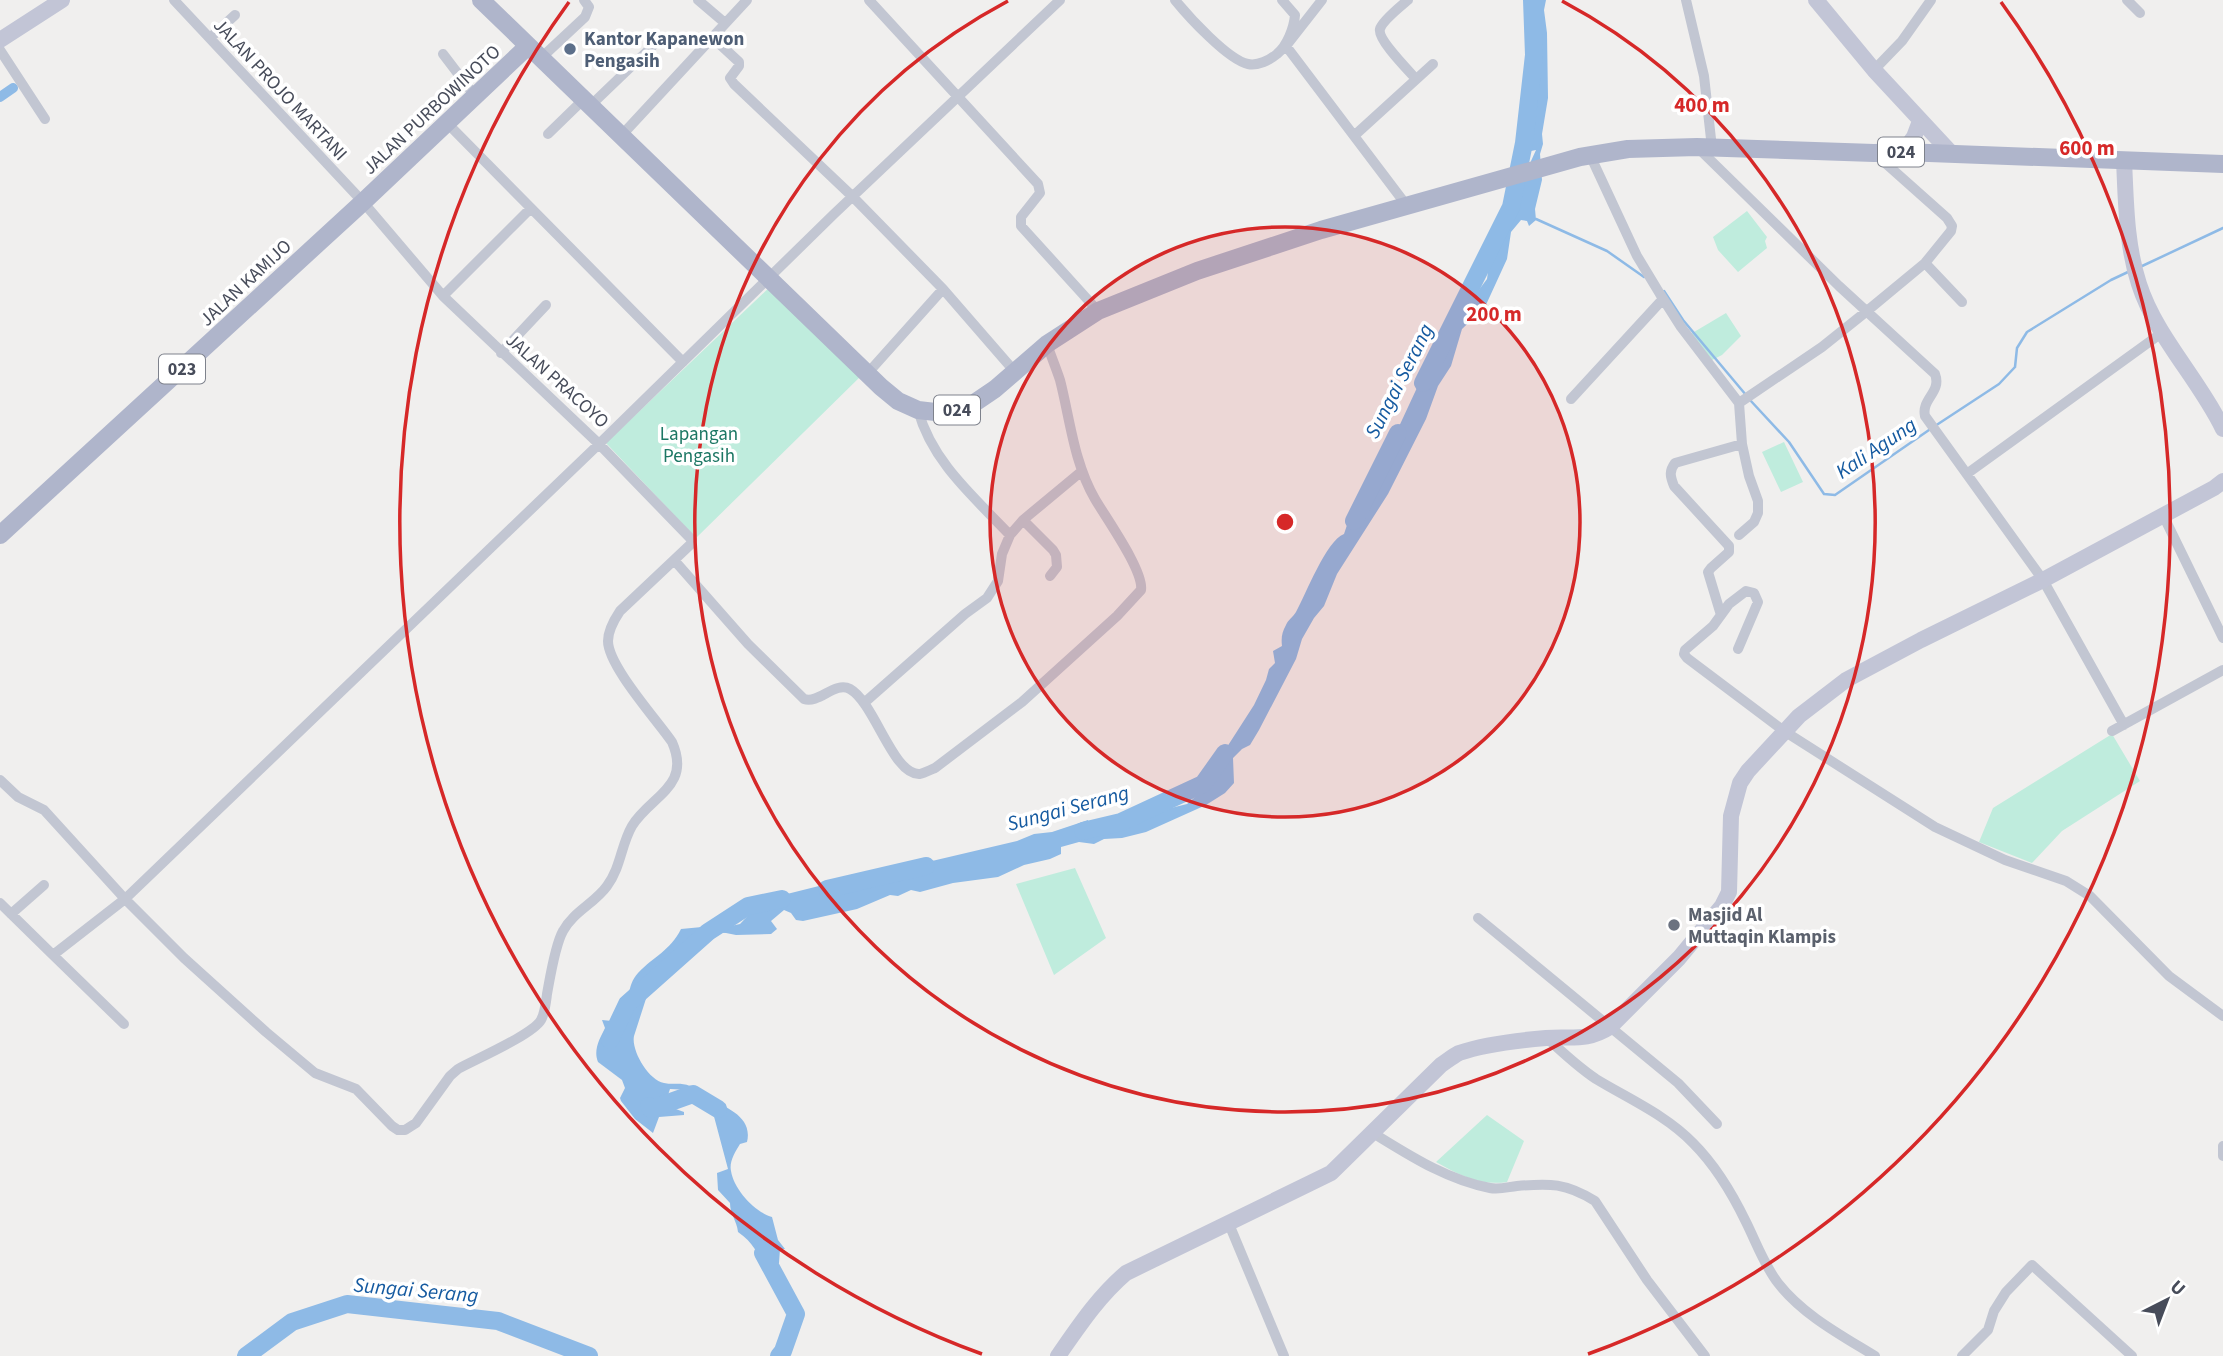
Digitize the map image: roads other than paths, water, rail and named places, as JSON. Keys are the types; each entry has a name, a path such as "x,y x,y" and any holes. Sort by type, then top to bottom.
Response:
{"main road":[{"path":"481,0 533,53"},
{"name":"JALAN PURBOWINOTO","path":"363,202 475,96 533,53"},
{"name":"024","path":"533,53 867,374 898,401 918,410 944,413 967,408 995,390 1047,344 1098,311 1196,271 1321,230 1585,156 1628,149 1704,148 1903,152 2223,164"},
{"name":"JALAN KAMIJO","path":"0,535 363,202"}],"street":[{"path":"0,40 62,0"},
{"name":"JALAN PROJO MARTANI","path":"174,0 363,202"},
{"path":"533,53 585,17 589,6 584,0"},
{"path":"698,0 725,23"},
{"path":"621,136 747,0"},
{"path":"869,0 1038,184 1040,193 1021,217 1021,226 1098,311"},
{"name":"JALAN PRACOYO","path":"363,202 443,296 598,444 1060,0"},
{"path":"1175,0 1221,47 1245,64 1258,64 1272,59 1286,46 1322,0"},
{"path":"1282,0 1295,16 1286,46"},
{"path":"1686,0 1704,76 1704,148 1839,286 1935,374 1938,382 1936,390 1924,410 1930,422 2043,580 2124,724"},
{"path":"1816,0 1874,70 1952,154"},
{"path":"1874,70 1902,41 1931,0"},
{"path":"2127,0 2140,13"},
{"path":"1402,2 1384,22 1379,33 1416,79"},
{"path":"210,38 235,15"},
{"path":"548,134 662,37"},
{"path":"712,37 739,62 731,81 853,197 943,289 1015,372"},
{"path":"1286,46 1407,206"},
{"path":"0,50 45,119"},
{"path":"443,54 475,96"},
{"path":"1355,135 1433,64"},
{"path":"1903,152 1914,138 1920,121"},
{"path":"447,123 683,362"},
{"path":"1741,402 1822,347 1867,311 1925,263 1951,231 1952,226 1947,218 1874,153"},
{"path":"1585,156 1661,297 1681,327 1741,402 1742,444 1758,501 1758,513 1754,522 1739,536"},
{"path":"2124,160 2128,228 2135,269 2148,304 2163,332 2223,429"},
{"path":"443,296 531,208"},
{"path":"1925,263 1962,302"},
{"path":"867,374 943,289"},
{"path":"1571,399 1661,297"},
{"path":"501,353 546,305"},
{"path":"1968,473 2163,332"},
{"path":"674,560 748,644 804,699 811,701 845,687 861,698 905,770 919,774 935,768 1022,702 1141,590 1141,579 1093,496 1082,471 1059,378 1047,344"},
{"path":"918,410 923,429 934,450 1010,535"},
{"path":"0,780 18,797 44,810 125,899 184,958 266,1032 315,1073 356,1089 398,1130 411,1127 458,1069 526,1034 541,1021 562,932 585,905 607,886 621,859 630,829 636,819 671,785 677,773 677,754 672,742 624,677 610,652 608,640 611,624 620,611 692,543 692,540 598,444 125,899 53,955"},
{"path":"1721,615 1708,572 1729,552 1729,546 1674,486 1670,469 1675,463 1742,444"},
{"path":"864,703 992,592 998,581 1002,554 1010,535 1023,520 1082,471"},
{"path":"1058,1356 1107,1289 1126,1273 1331,1173 1440,1065 1456,1054 1547,1038 1587,1038 1610,1027 1679,958 1722,906 1729,892 1731,816 1741,783 1748,771 1784,731 1812,705 1846,680 2043,580 2223,481"},
{"path":"2163,515 2223,638"},
{"path":"1023,520 1056,555 1057,567 1050,576"},
{"path":"1738,649 1758,602 1754,593 1746,590 1729,604 1713,626 1685,650 1687,659 1784,731 1935,827 2006,860 2066,881 2090,896 2169,976 2223,1016"},
{"path":"2112,731 2223,670"},
{"path":"11,914 44,885"},
{"path":"0,903 124,1024"},
{"path":"1478,918 1678,1083 1717,1124"},
{"path":"1547,1038 1594,1077 1669,1122 1692,1141 1727,1185 1776,1281 1815,1318 1875,1356"},
{"path":"1373,1133 1463,1182 1494,1189 1553,1183 1582,1193 1595,1201 1647,1280 1705,1356"},
{"path":"2223,1146 2223,1156"},
{"path":"1229,1224 1284,1356"},
{"path":"1962,1356 1988,1330 1994,1311 2006,1292 2032,1265 2132,1356"}],"water":[{"path":"1536,0 1546,0 1544,10 1548,98 1540,154 1542,180 1535,209 1536,220 1529,226 1527,221 1521,220 1511,232 1507,259 1485,307 1462,329 1451,366 1438,386 1426,419 1388,494 1337,574 1324,606 1302,639 1296,659 1259,730 1250,745 1233,758 1234,783 1225,793 1206,805 1146,832 1104,839 1094,844 1079,842 1061,847 1061,854 1024,865 998,877 953,883 920,892 911,890 898,896 890,895 857,909 803,921 796,920 791,913 784,910 771,921 777,929 771,934 704,932 687,940 676,956 653,977 634,1036 635,1049 647,1071 658,1081 693,1087 737,1114 746,1126 747,1142 740,1144 736,1150 731,1171 736,1186 746,1199 772,1217 778,1240 785,1249 780,1249 779,1263 775,1266 771,1278 769,1268 765,1274 756,1250 738,1232 730,1203 718,1190 717,1173 728,1169 712,1109 689,1090 670,1089 666,1101 673,1108 684,1112 684,1115 659,1117 653,1133 635,1119 620,1098 625,1088 622,1080 598,1062 597,1049 605,1028 602,1020 622,1019 634,978 672,943 681,929 722,928 740,924 763,900 839,881 860,887 897,875 915,865 1017,841 1034,834 1052,832 1088,820 1089,824 1122,829 1187,804 1207,787 1211,780 1213,764 1254,705 1269,669 1275,663 1273,651 1282,646 1285,628 1317,569 1330,547 1344,534 1346,520 1368,496 1387,465 1389,448 1422,377 1454,338 1469,303 1487,279 1490,257 1505,234 1509,204 1536,150 1531,151 1527,129 1535,68 1531,53"}],"waterway":[{"name":"Sungai Serang","path":"1423,383 1511,207 1524,143 1534,55 1532,0"},
{"path":"0,97 13,88"},
{"name":"Kali Agung","path":"1536,219 1607,251 1644,277"},
{"name":"Kali Agung","path":"2140,267 2223,228"},
{"name":"Kali Agung","path":"1935,426 1999,384 2015,367 2017,348 2027,332 2128,272"},
{"name":"Kali Agung","path":"1664,291 1683,320 1746,395"},
{"name":"Kali Agung","path":"1750,400 1789,442 1824,494 1835,495 1929,430"},
{"name":"Sungai Serang","path":"1354,521 1398,433"},
{"name":"Sungai Serang","path":"1083,831 1121,822 1203,784 1225,753"},
{"name":"Sungai Serang","path":"827,889 926,866"},
{"name":"Sungai Serang","path":"610,1040 627,1004 708,932 748,906 782,899"},
{"name":"Sungai Serang","path":"649,1106 651,1109 693,1094 718,1109"},
{"name":"Sungai Serang","path":"763,1253 796,1314 779,1356"},
{"name":"Sungai Serang","path":"246,1356 292,1322 347,1304 498,1321 589,1356"}],"place":[{"name":"Kantor Kapanewon Pengasih","path":"570,49"},
{"name":"Masjid Al Muttaqin Klampis","path":"1674,925"}],"park label":[{"name":"Lapangan Pengasih","path":"699,444"}]}
